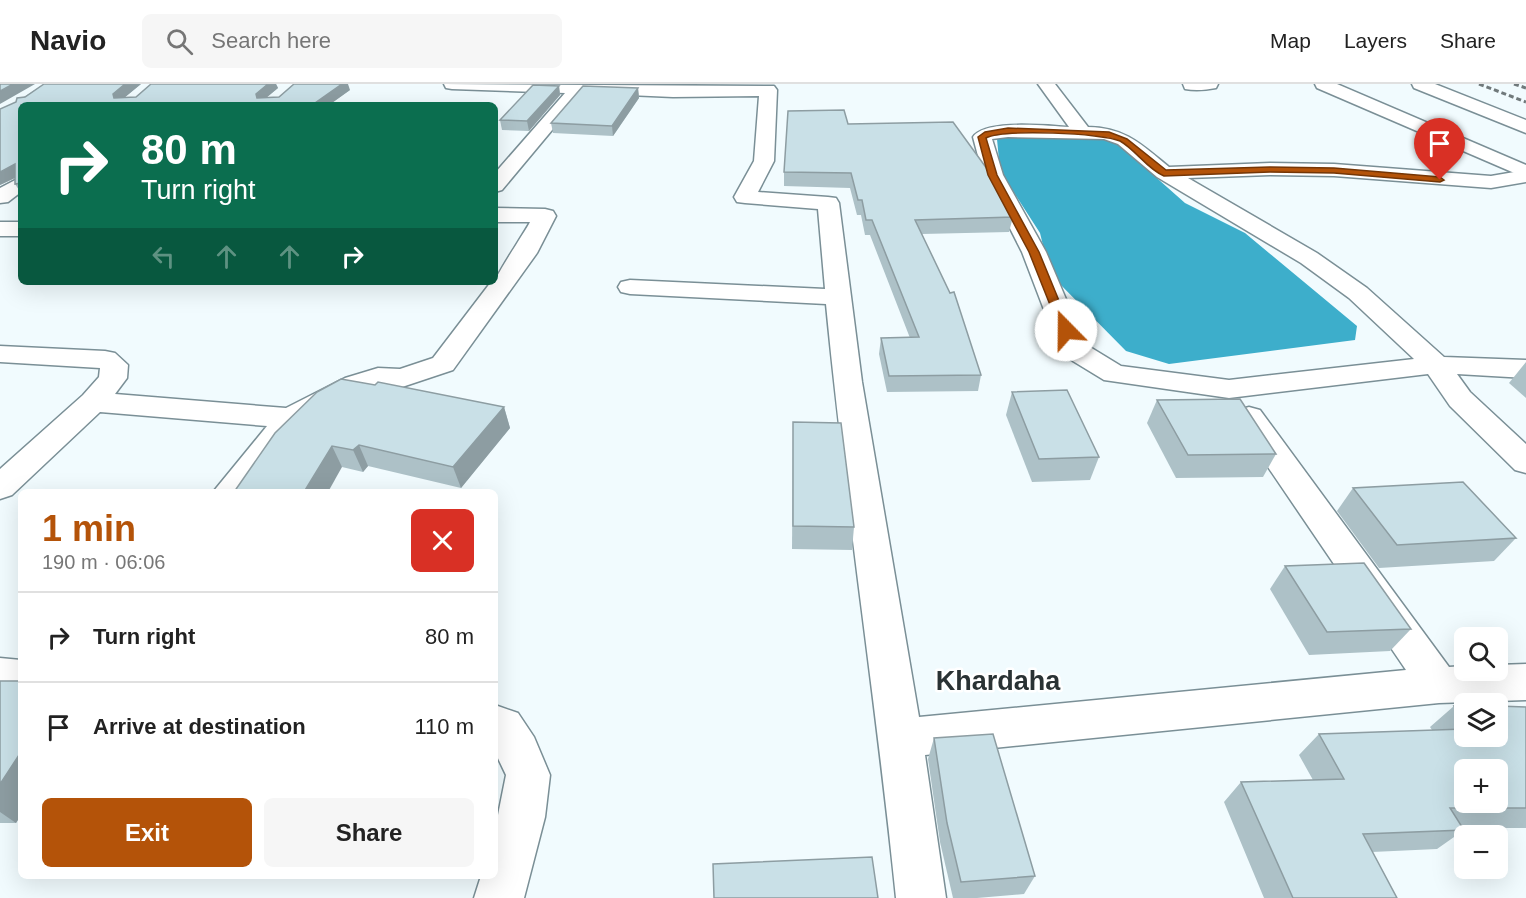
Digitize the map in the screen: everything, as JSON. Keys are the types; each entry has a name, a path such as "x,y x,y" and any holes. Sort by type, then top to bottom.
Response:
{"street":[{"path":"452,84 579,86 710,94 768,90 764,161 745,197 828,203 848,382 902,738 921,898"},
{"path":"1046,84 1083,133"},
{"path":"1191,85 1210,84"},
{"path":"1323,84 1526,174"},
{"path":"1420,84 1526,127"},
{"path":"498,182 579,86"},
{"path":"1526,369 1436,365 1229,389 1114,374 1074,349 1034,252 993,175 982,137 1008,131 1106,133 1125,140 1164,173 1310,258 1358,293 1436,365 1460,399 1526,462"},
{"path":"1164,173 1270,169 1334,170 1491,182 1526,174"},
{"path":"0,197 18,185"},
{"path":"232,489 290,418 356,384 378,377 402,378 443,364 525,253 545,216 498,214"},
{"path":"0,229 18,230"},
{"path":"630,287 839,297"},
{"path":"0,354 105,358 114,366 113,378 93,402 0,487"},
{"path":"1229,389 1439,685"},
{"path":"93,402 290,418"},
{"path":"0,675 18,677"},
{"path":"902,738 1439,685 1526,682"},
{"path":"498,725 503,727 519,751 528,776 522,818 499,898"}],"water":[{"path":"1052,132 1115,141 1185,203 1245,233 1357,326 1355,340 1169,364 1126,351 1050,274 1040,233 1000,171 997,139"}],"building":[{"path":"0,84 13,84 0,91"},
{"path":"44,84 125,84 113,94 114,98 136,97 151,84 268,84 256,94 257,98 279,97 294,84 342,84 316,102 18,102 18,184 15,184 15,164 0,172 0,109 16,102 17,98 25,97"},
{"path":"533,85 559,86 527,121 500,120"},
{"path":"583,86 638,88 612,126 551,123"},
{"path":"844,110 848,124 953,122 990,173 1013,217 915,220 950,293 954,292 981,375 889,376 881,338 919,337 872,220 866,220 862,200 858,200 851,173 784,172 788,111"},
{"path":"341,379 375,385 378,382 504,407 453,467 359,445 353,450 332,446 306,489 236,489 275,433 317,392"},
{"path":"1067,390 1099,457 1039,459 1012,392"},
{"path":"1240,399 1276,454 1188,455 1157,400"},
{"path":"793,422 841,423 854,527 793,526"},
{"path":"1463,482 1516,538 1397,545 1353,488"},
{"path":"1364,563 1411,629 1327,632 1285,566"},
{"path":"0,681 18,681 18,757 0,784"},
{"path":"1508,706 1526,707 1526,808 1508,808 1508,759 1454,759 1454,808 1450,808 1461,825 1454,825 1454,830 1363,834 1397,898 1293,898 1241,782 1344,779 1319,734 1454,729 1454,747 1508,747"},
{"path":"993,734 1035,876 961,882 947,823 934,738"},
{"path":"872,857 878,898 714,898 713,864"}],"railway":[{"path":"1479,84 1526,102"},
{"path":"1514,84 1526,88"}],"district":[{"name":"Khardaha","path":"998,681"}],"route":[{"path":"1066,330 1034,252 993,175 982,137 988,134 1008,131 1106,133 1125,140 1164,173 1270,169 1334,170 1440,180"}]}
